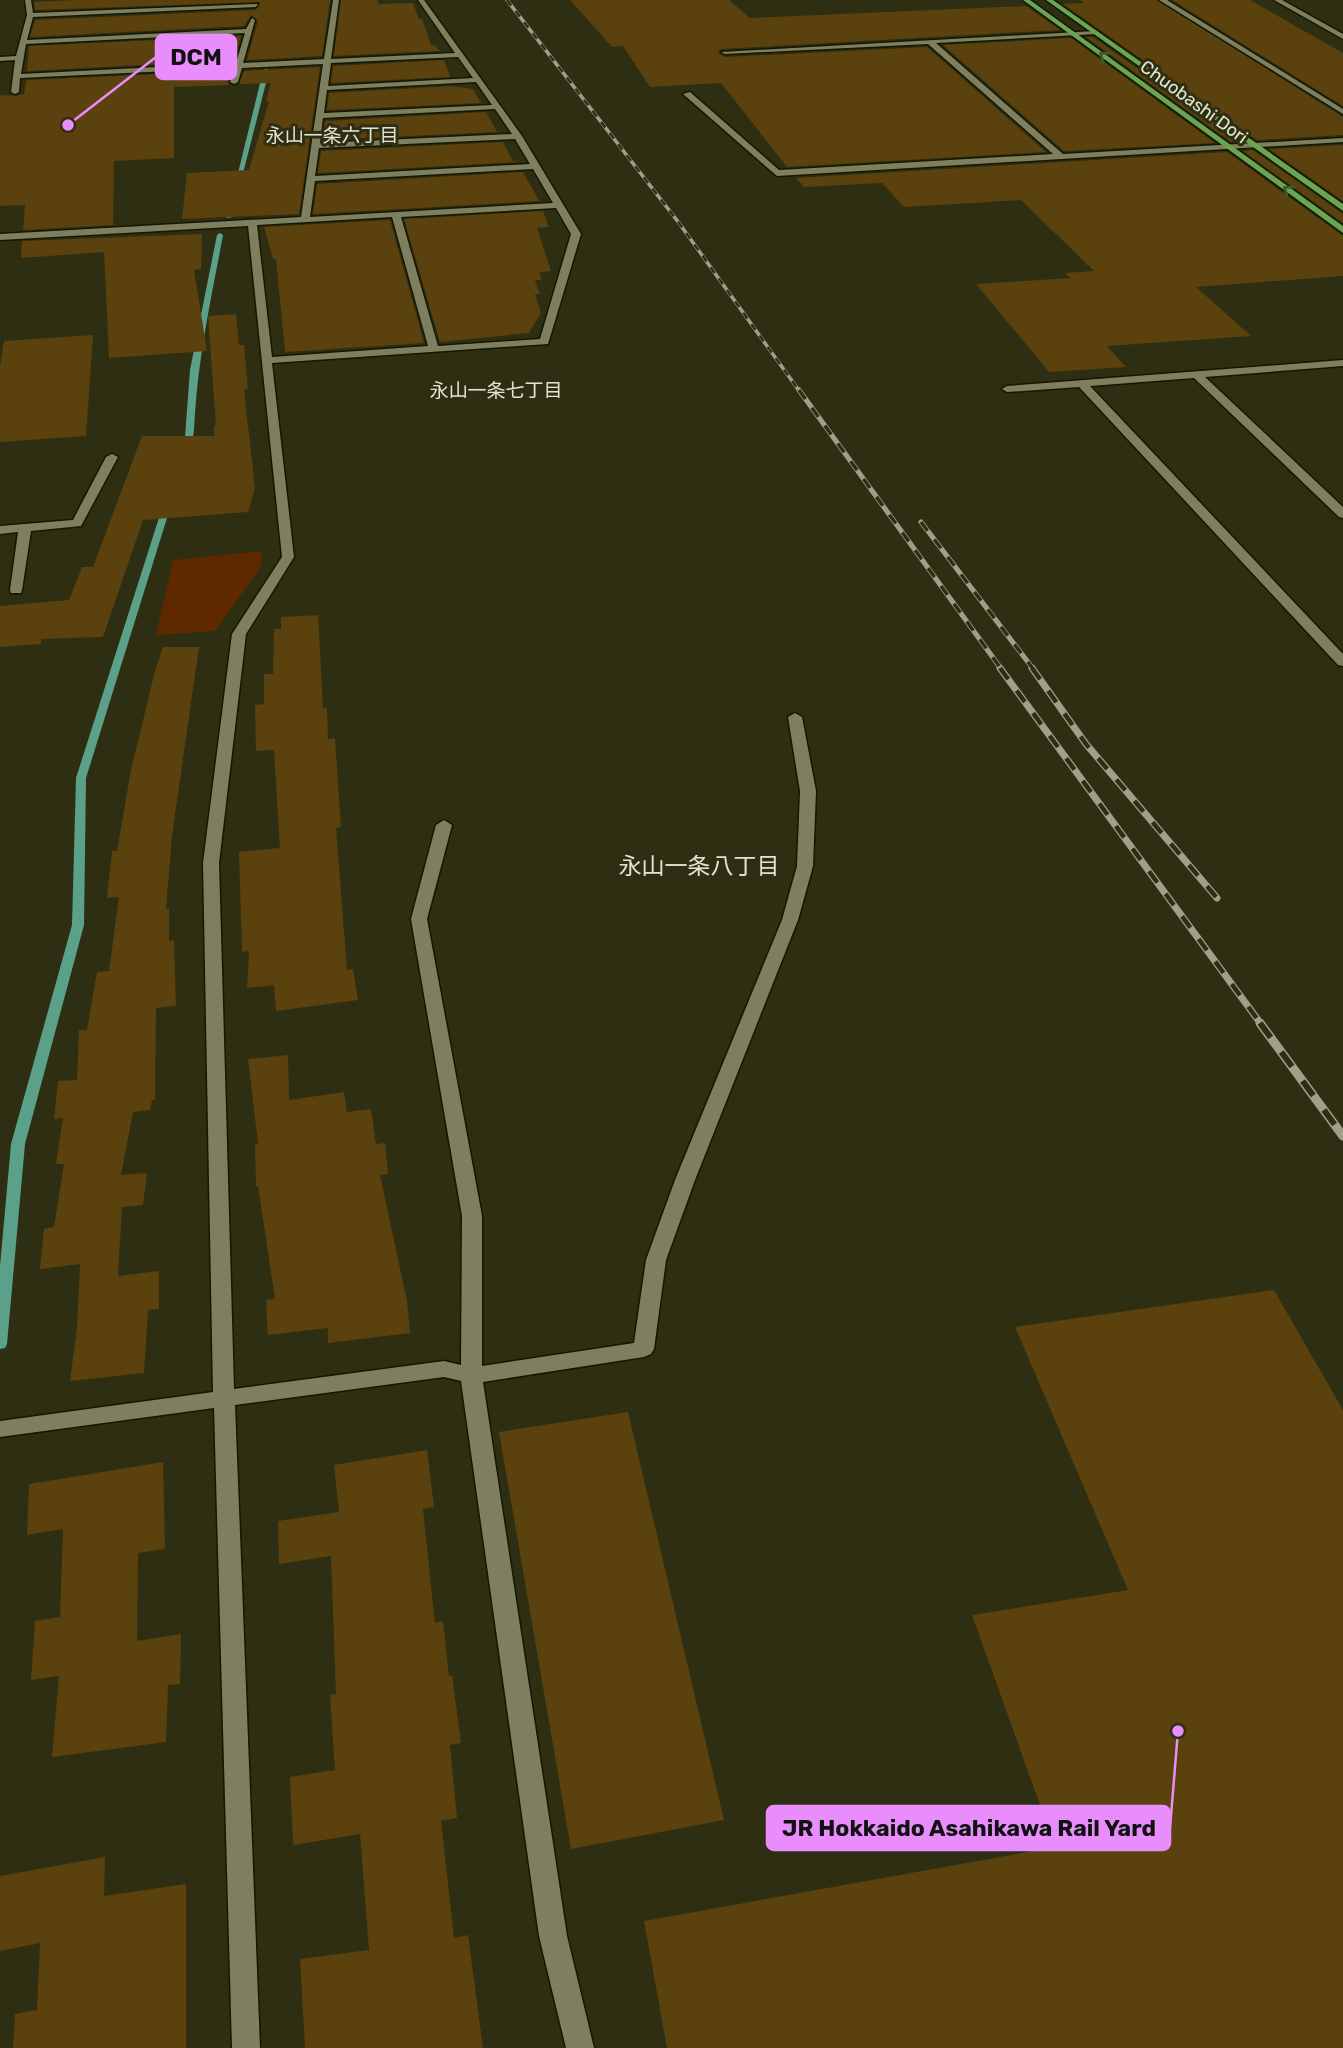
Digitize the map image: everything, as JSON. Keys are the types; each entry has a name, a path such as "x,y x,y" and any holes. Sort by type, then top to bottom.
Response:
{"main road":[{"name":"Chuobashi Dori","path":"1026,0 1343,230"},
{"name":"Chuobashi Dori","path":"1049,0 1343,208"}],"street":[{"path":"15,92 19,58 30,15 28,0"},
{"path":"305,220 336,0"},
{"path":"267,360 544,342 576,234 518,136 421,0"},
{"path":"1163,0 1343,113"},
{"path":"1277,0 1343,37"},
{"path":"30,15 257,3 233,82"},
{"path":"23,42 249,31"},
{"path":"725,52 1096,33"},
{"path":"930,42 1060,156"},
{"path":"17,76 460,55"},
{"path":"0,59 19,58"},
{"path":"325,88 478,80"},
{"path":"687,94 778,173 1343,140"},
{"path":"320,116 497,107"},
{"path":"315,146 518,136"},
{"path":"311,179 535,166"},
{"path":"0,237 561,205"},
{"path":"396,214 434,349"},
{"path":"246,2048 224,1399 211,863 239,634 288,557 253,223"},
{"path":"1007,389 1343,363"},
{"path":"1197,375 1343,514"},
{"path":"1081,383 1343,662"},
{"path":"0,530 77,523 112,457"},
{"path":"16,590 25,527"},
{"path":"0,1429 444,1369 471,1376 644,1349 656,1260 685,1180 790,920 805,866 808,791 795,717"},
{"path":"444,825 419,919 472,1216 471,1376 553,1937 580,2048"}],"shaded area":[{"path":"263,551 260,568 215,631 156,635 173,560"}],"building":[{"path":"330,0 322,56 247,60 258,21 251,15 244,26 30,37 35,20 256,10 260,2 35,10 34,2"},
{"path":"341,0 377,0 379,4 413,3 431,45 435,45 440,51 334,56"},
{"path":"570,0 729,0 750,18 1026,6 1060,30 721,49 718,53 725,57 927,47 1046,152 787,167 721,83 650,87 623,46 612,47"},
{"path":"1080,0 1157,0 1343,117 1343,135 1257,140 1063,4 1084,3"},
{"path":"1172,0 1250,0 1343,53 1343,106"},
{"path":"241,36 234,60 27,71 29,46"},
{"path":"1086,37 1093,37 1240,141 1231,142"},
{"path":"1071,38 1215,143 1064,151 943,45"},
{"path":"444,60 450,77 331,83 333,66"},
{"path":"320,67 299,214 182,219 187,173 249,170 269,101 266,101 271,83 239,84 244,71"},
{"path":"230,71 227,81 229,85 174,87 174,158 114,161 113,225 23,230 25,205 0,206 0,95 24,94 26,80"},
{"path":"453,86 473,89 481,103 327,110 329,93"},
{"path":"486,112 497,132 323,140 325,121"},
{"path":"503,142 513,161 519,162 318,173 321,151"},
{"path":"1343,145 1343,201 1269,149"},
{"path":"1253,150 1343,214 1343,223 1243,151"},
{"path":"1227,152 1343,236 1343,276 1196,287 1251,336 1107,346 1126,367 1049,372 976,284 1071,278 1065,273 1094,271 1021,200 904,207 882,183 804,187 796,178"},
{"path":"523,172 539,201 313,214 317,184"},
{"path":"543,211 549,227 537,228 551,271 539,272 542,280 535,280 540,294 535,294 541,313 529,333 440,342 404,219"},
{"path":"390,220 424,343 285,352 276,259 273,259 264,227"},
{"path":"202,234 201,269 194,270 207,351 109,358 104,252 21,258 22,241"},
{"path":"236,314 239,345 244,345 248,389 244,390 255,488 248,512 143,520 103,637 41,639 41,644 0,647 0,606 69,600 82,567 93,567 142,436 214,436 216,425 208,316"},
{"path":"93,335 86,436 0,442 0,366 4,341"},
{"path":"318,615 323,708 327,708 328,739 335,738 341,827 336,828 347,970 353,969 358,1000 276,1011 274,985 247,988 249,951 242,952 239,852 280,848 274,750 256,751 255,705 264,704 264,674 273,674 274,629 281,629 281,617"},
{"path":"163,647 199,647 172,836 166,909 169,908 169,941 174,940 176,1006 156,1008 155,1100 152,1100 150,1110 133,1112 121,1175 147,1173 143,1205 122,1207 118,1276 159,1271 159,1309 148,1310 144,1373 70,1381 77,1328 80,1264 40,1269 44,1229 54,1227 64,1164 56,1164 63,1118 54,1119 58,1081 77,1080 79,1030 87,1030 97,972 109,971 119,897 107,898 112,851 117,851 131,770"},
{"path":"288,1055 289,1100 344,1092 347,1112 371,1109 376,1144 385,1143 388,1174 380,1175 407,1301 410,1333 328,1343 328,1328 268,1335 266,1300 275,1299 256,1186 255,1144 258,1144 248,1059"},
{"path":"1274,1290 1343,1410 1343,2048 667,2048 644,1921 1055,1847 972,1615 1128,1590 1015,1327"},
{"path":"628,1412 724,1820 571,1849 499,1432"},
{"path":"427,1450 434,1507 423,1509 435,1623 443,1621 461,1743 450,1745 457,1818 441,1821 454,1938 468,1935 483,2048 305,2048 300,1959 369,1950 360,1834 293,1845 290,1777 335,1770 330,1695 336,1694 331,1556 279,1564 278,1521 339,1512 334,1465"},
{"path":"163,1462 165,1549 138,1553 137,1641 181,1634 180,1684 168,1685 166,1742 52,1757 59,1676 31,1680 35,1621 60,1617 63,1529 27,1535 29,1484"},
{"path":"105,1857 104,1896 186,1884 186,2048 13,2048 15,2014 37,2010 40,1943 0,1951 0,1876"}],"waterway":[{"path":"229,217 266,71"},
{"path":"184,451 189,437 194,370 220,235"},
{"path":"0,1344 18,1144 78,925 81,778 168,502"}],"railway":[{"path":"507,0 679,223 800,392"},
{"path":"799,390 1002,670"},
{"path":"921,522 1034,670"},
{"path":"1000,668 1261,1024"},
{"path":"1032,668 1086,744 1217,898"},
{"path":"1260,1023 1343,1136"}],"place":[{"name":"DCM","path":"68,125"},
{"name":"JR Hokkaido Asahikawa Rail Yard","path":"1178,1731"}],"district":[{"name":"永山一条六丁目","path":"332,135"},
{"name":"永山一条七丁目","path":"496,390"},
{"name":"永山一条八丁目","path":"699,866"}]}
